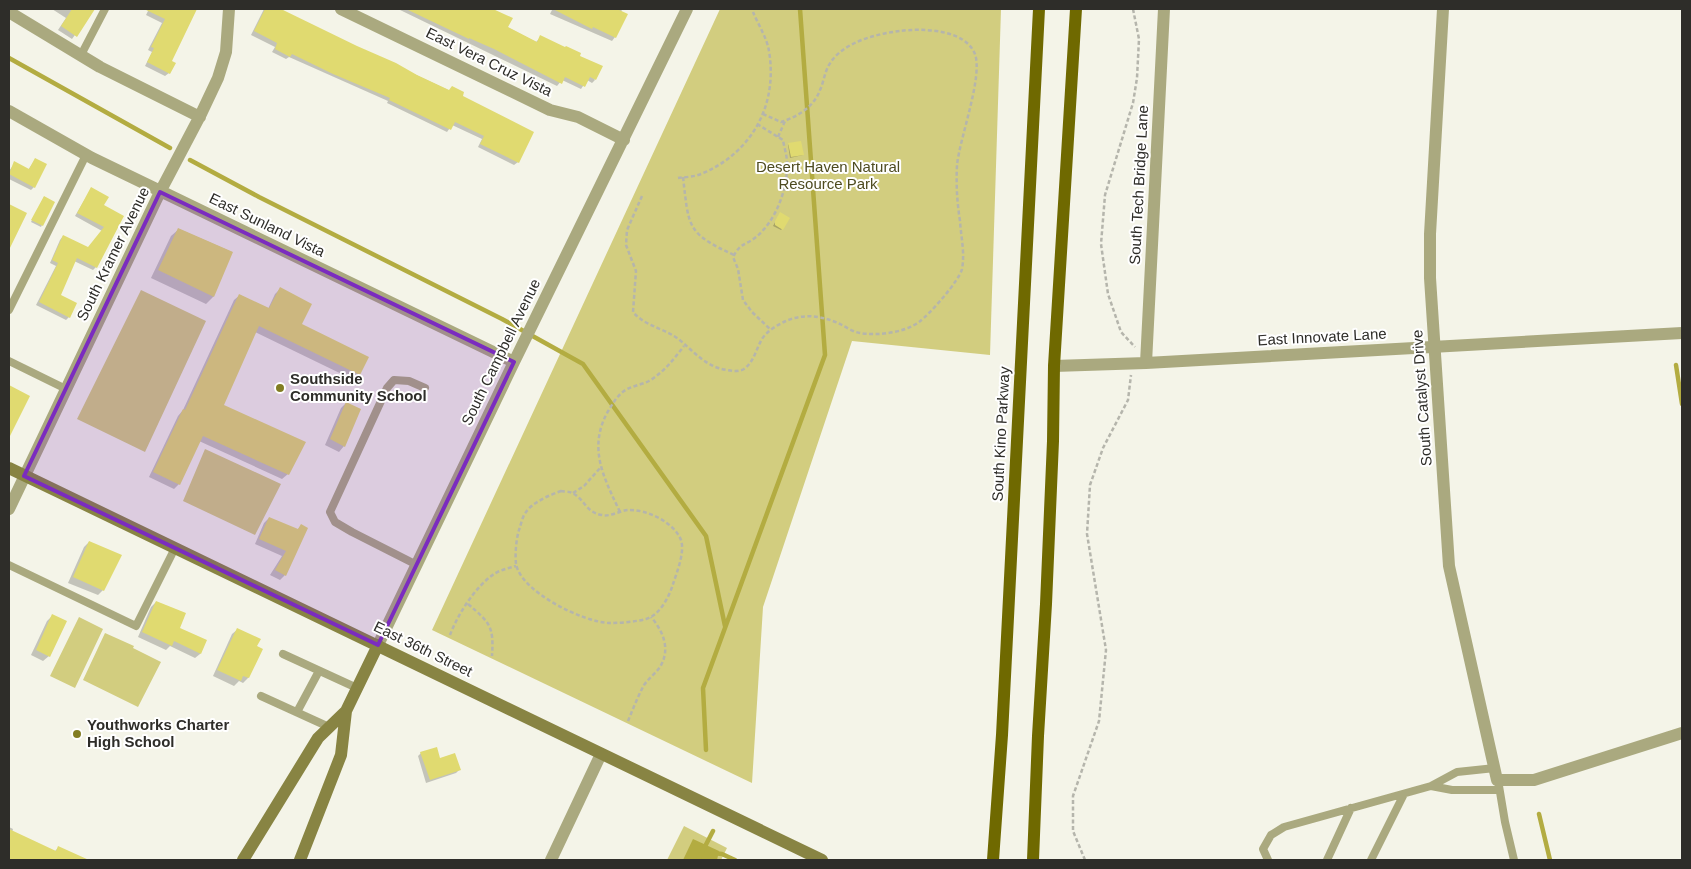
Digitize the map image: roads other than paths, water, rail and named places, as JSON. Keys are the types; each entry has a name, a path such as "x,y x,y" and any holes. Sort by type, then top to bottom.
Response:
{"main road":[{"name":"South Kino Parkway","path":"993,859 1004,707 1039,9"},
{"path":"1033,860 1053,441 1054,366 1076,9"},
{"name":"East 36th Street","path":"9,468 822,860"},
{"name":"South Campbell Avenue","path":"300,860 341,755 346,711 378,645"},
{"name":"South Campbell Avenue","path":"244,860 318,738 346,711"}],"street":[{"name":"South Kramer Avenue","path":"9,509 160,192 200,117 218,78 226,52 229,9"},
{"name":"East Vera Cruz Vista","path":"341,9 550,110 578,117 624,140"},
{"name":"South Campbell Avenue","path":"378,645 514,362 688,9"},
{"name":"South Tech Bridge Lane","path":"1146,363 1164,9"},
{"name":"South Catalyst Drive","path":"1443,9 1430,234 1430,278 1449,566 1497,779"},
{"path":"9,12 80,55 155,96 200,117"},
{"name":"East Sunland Vista","path":"9,111 86,155 160,192 514,362"},
{"name":"East Innovate Lane","path":"1054,366 1146,363 1682,333"},
{"path":"1497,779 1534,780 1682,733"},
{"path":"551,860 601,754"}],"lane":[{"path":"80,55 105,9"},
{"path":"9,310 86,155"},
{"path":"9,361 66,389"},
{"path":"417,565 335,522 330,512 387,388 394,380 409,381 425,388"},
{"path":"9,565 136,626 175,548"},
{"path":"283,654 357,688"},
{"path":"297,712 319,671"},
{"path":"261,696 329,727"},
{"path":"1268,860 1263,849 1271,835 1284,827 1431,786 1457,772 1497,779"},
{"path":"1431,786 1452,790 1497,779"},
{"path":"1497,779 1514,860"},
{"path":"1371,860 1404,794"},
{"path":"1326,860 1351,808"}],"waterway":[{"path":"706,750 703,688 825,355 800,9"},
{"path":"9,58 170,148"},
{"path":"190,160 259,197 502,319 583,364 706,536 725,626"},
{"path":"1676,365 1682,404"},
{"path":"1539,814 1550,860"},
{"path":"698,860 713,831"},
{"path":"713,853 722,854 735,860"}],"place":[{"name":"Southside Community School","path":"280,388"},
{"name":"Youthworks Charter High School","path":"77,734"}],"park label":[{"name":"Desert Haven Natural Resource Park","path":"828,176"}]}
